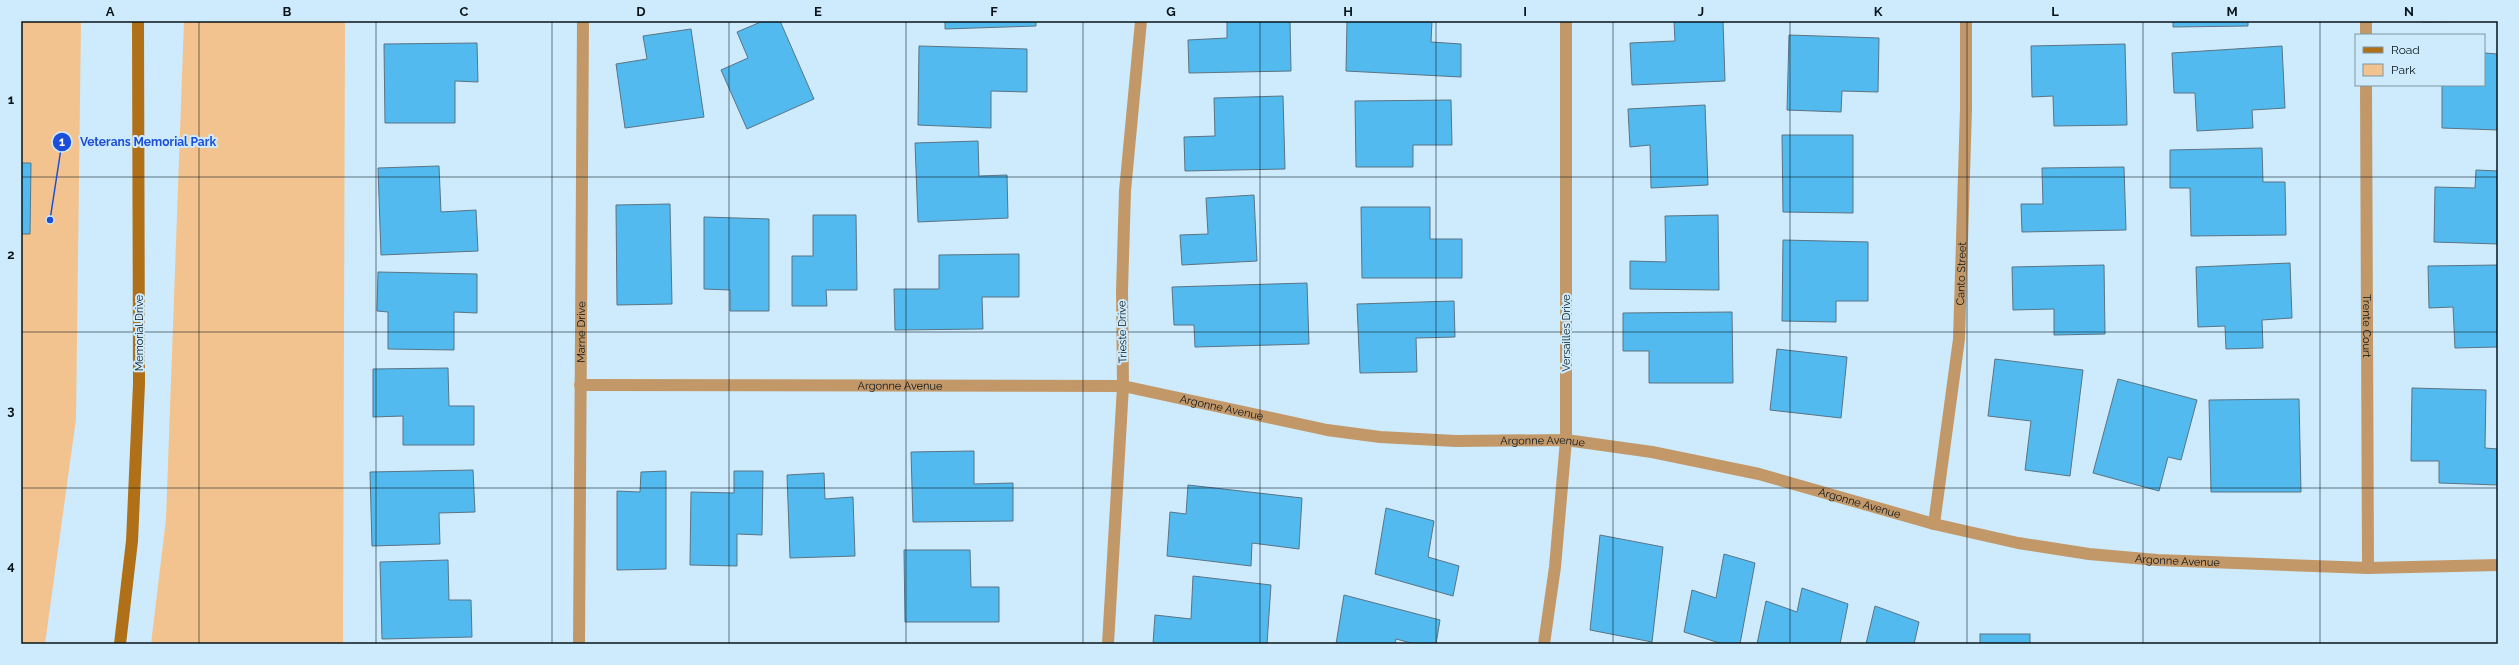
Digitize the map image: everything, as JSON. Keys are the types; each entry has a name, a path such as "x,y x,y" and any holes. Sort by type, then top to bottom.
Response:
{"street":[{"name":"Memorial Drive","path":"120,644 132,541 139,392 138,21"},
{"name":"Marne Drive","path":"579,644 583,21"},
{"name":"Trieste Drive","path":"1108,644 1123,386 1122,291 1125,191 1141,21"},
{"name":"Versailles Drive","path":"1544,644 1555,567 1566,440 1566,21"},
{"name":"Canto Street","path":"1934,524 1958,339 1966,109 1966,21"},
{"path":"2366,21 2366,34"},
{"name":"Trente Court","path":"2366,86 2368,568"},
{"name":"Argonne Avenue","path":"580,384 1123,386 1327,430 1380,437 1456,441 1566,440 1652,452 1759,474 1934,524 2018,543 2089,554 2156,560 2368,568 2498,566"}],"green space":[{"path":"21,21 81,21 76,419 45,644 21,644"},
{"path":"184,21 345,21 343,644 151,644 166,519"}],"building":[{"path":"763,21 780,21 814,99 747,129 721,70 748,58 737,32"},
{"path":"945,21 1036,21 1036,26 945,29"},
{"path":"1227,21 1290,21 1291,71 1189,73 1188,40 1227,38"},
{"path":"1347,21 1432,21 1431,42 1461,44 1461,77 1346,71"},
{"path":"1674,21 1723,21 1725,81 1632,85 1630,43 1675,41"},
{"path":"2173,21 2248,21 2248,26 2173,27"},
{"path":"2422,21 2485,21 2422,22"},
{"path":"691,29 704,117 625,128 616,64 647,59 643,36"},
{"path":"1789,35 1879,38 1878,92 1842,91 1841,112 1787,110"},
{"path":"477,43 478,82 455,81 455,123 385,123 384,44"},
{"path":"2125,44 2127,125 2054,126 2053,96 2032,97 2031,46"},
{"path":"919,46 1027,49 1027,92 991,91 991,128 918,125"},
{"path":"2282,46 2285,108 2252,110 2253,128 2197,131 2195,93 2174,93 2172,53"},
{"path":"2485,53 2498,54 2498,130 2442,128 2442,86 2485,86"},
{"path":"1283,96 1285,169 1185,171 1184,137 1215,136 1214,98"},
{"path":"1451,100 1452,145 1413,145 1413,167 1356,167 1355,101"},
{"path":"1705,105 1708,185 1651,188 1650,145 1630,147 1628,109"},
{"path":"1782,135 1853,135 1853,213 1783,212"},
{"path":"978,141 979,176 1007,175 1008,218 918,222 915,143"},
{"path":"2262,148 2263,182 2285,182 2286,235 2191,236 2190,188 2170,188 2170,150"},
{"path":"21,163 31,163 30,234 21,234"},
{"path":"439,166 441,212 476,210 478,251 381,255 378,168"},
{"path":"2124,167 2126,230 2022,232 2021,204 2043,204 2042,168"},
{"path":"2476,170 2498,171 2498,244 2434,242 2435,187 2475,188"},
{"path":"1254,195 1257,261 1182,265 1180,235 1208,234 1206,198"},
{"path":"670,204 672,304 617,305 616,205"},
{"path":"1361,207 1430,207 1430,239 1462,239 1462,278 1362,278"},
{"path":"813,215 856,215 857,290 826,290 827,306 792,306 792,256 813,256"},
{"path":"1718,215 1719,290 1630,289 1630,261 1666,262 1665,216"},
{"path":"704,217 769,219 769,311 730,311 730,290 704,289"},
{"path":"1783,240 1868,242 1868,301 1836,301 1836,322 1782,321"},
{"path":"1019,254 1019,297 982,297 983,329 895,330 894,289 939,289 939,255"},
{"path":"2290,263 2292,318 2262,320 2263,348 2226,349 2225,326 2198,327 2196,267"},
{"path":"2104,265 2105,334 2054,335 2054,309 2013,310 2012,267"},
{"path":"2498,265 2498,347 2455,348 2453,307 2429,308 2428,266"},
{"path":"378,272 477,274 477,313 454,312 454,350 388,349 388,312 377,311"},
{"path":"1307,283 1309,344 1195,347 1194,325 1174,325 1172,287"},
{"path":"1454,301 1455,337 1416,338 1417,372 1360,373 1357,304"},
{"path":"1732,312 1733,383 1649,383 1649,351 1623,351 1623,313"},
{"path":"1777,349 1847,357 1841,418 1770,410"},
{"path":"1995,359 2083,370 2070,476 2025,470 2031,421 1988,416"},
{"path":"448,368 449,406 474,406 474,445 403,445 403,416 373,417 373,369"},
{"path":"2118,379 2197,400 2181,460 2168,457 2159,491 2093,473"},
{"path":"2412,388 2486,390 2485,448 2498,449 2498,485 2439,483 2439,461 2411,461"},
{"path":"2299,399 2301,492 2211,492 2209,400"},
{"path":"974,451 974,484 1013,483 1013,521 913,522 911,452"},
{"path":"473,470 475,512 439,513 440,544 372,546 370,472"},
{"path":"666,471 666,569 617,570 617,491 640,492 641,472"},
{"path":"734,471 763,471 762,535 737,534 737,566 690,565 691,492 734,493"},
{"path":"824,473 825,499 853,497 855,556 790,558 787,475"},
{"path":"1188,485 1302,498 1299,549 1252,543 1251,566 1167,556 1170,512 1186,514"},
{"path":"1386,508 1434,521 1428,557 1459,566 1453,596 1375,574"},
{"path":"1600,535 1663,547 1652,642 1590,630"},
{"path":"904,550 970,550 971,587 999,587 999,622 905,622"},
{"path":"1724,554 1755,563 1740,644 1723,644 1684,632 1692,590 1716,598"},
{"path":"448,560 449,600 471,600 472,637 382,639 380,562"},
{"path":"1193,576 1271,585 1267,644 1153,644 1155,615 1191,619"},
{"path":"1802,588 1848,604 1840,644 1757,644 1766,601 1797,612"},
{"path":"1344,595 1440,620 1436,644 1415,644 1396,639 1395,644 1336,644"},
{"path":"1875,606 1919,622 1914,644 1866,644"},
{"path":"1980,634 2030,634 2030,644 1980,644"}],"place":[{"name":"Veterans Memorial Park","path":"50,220"}]}
